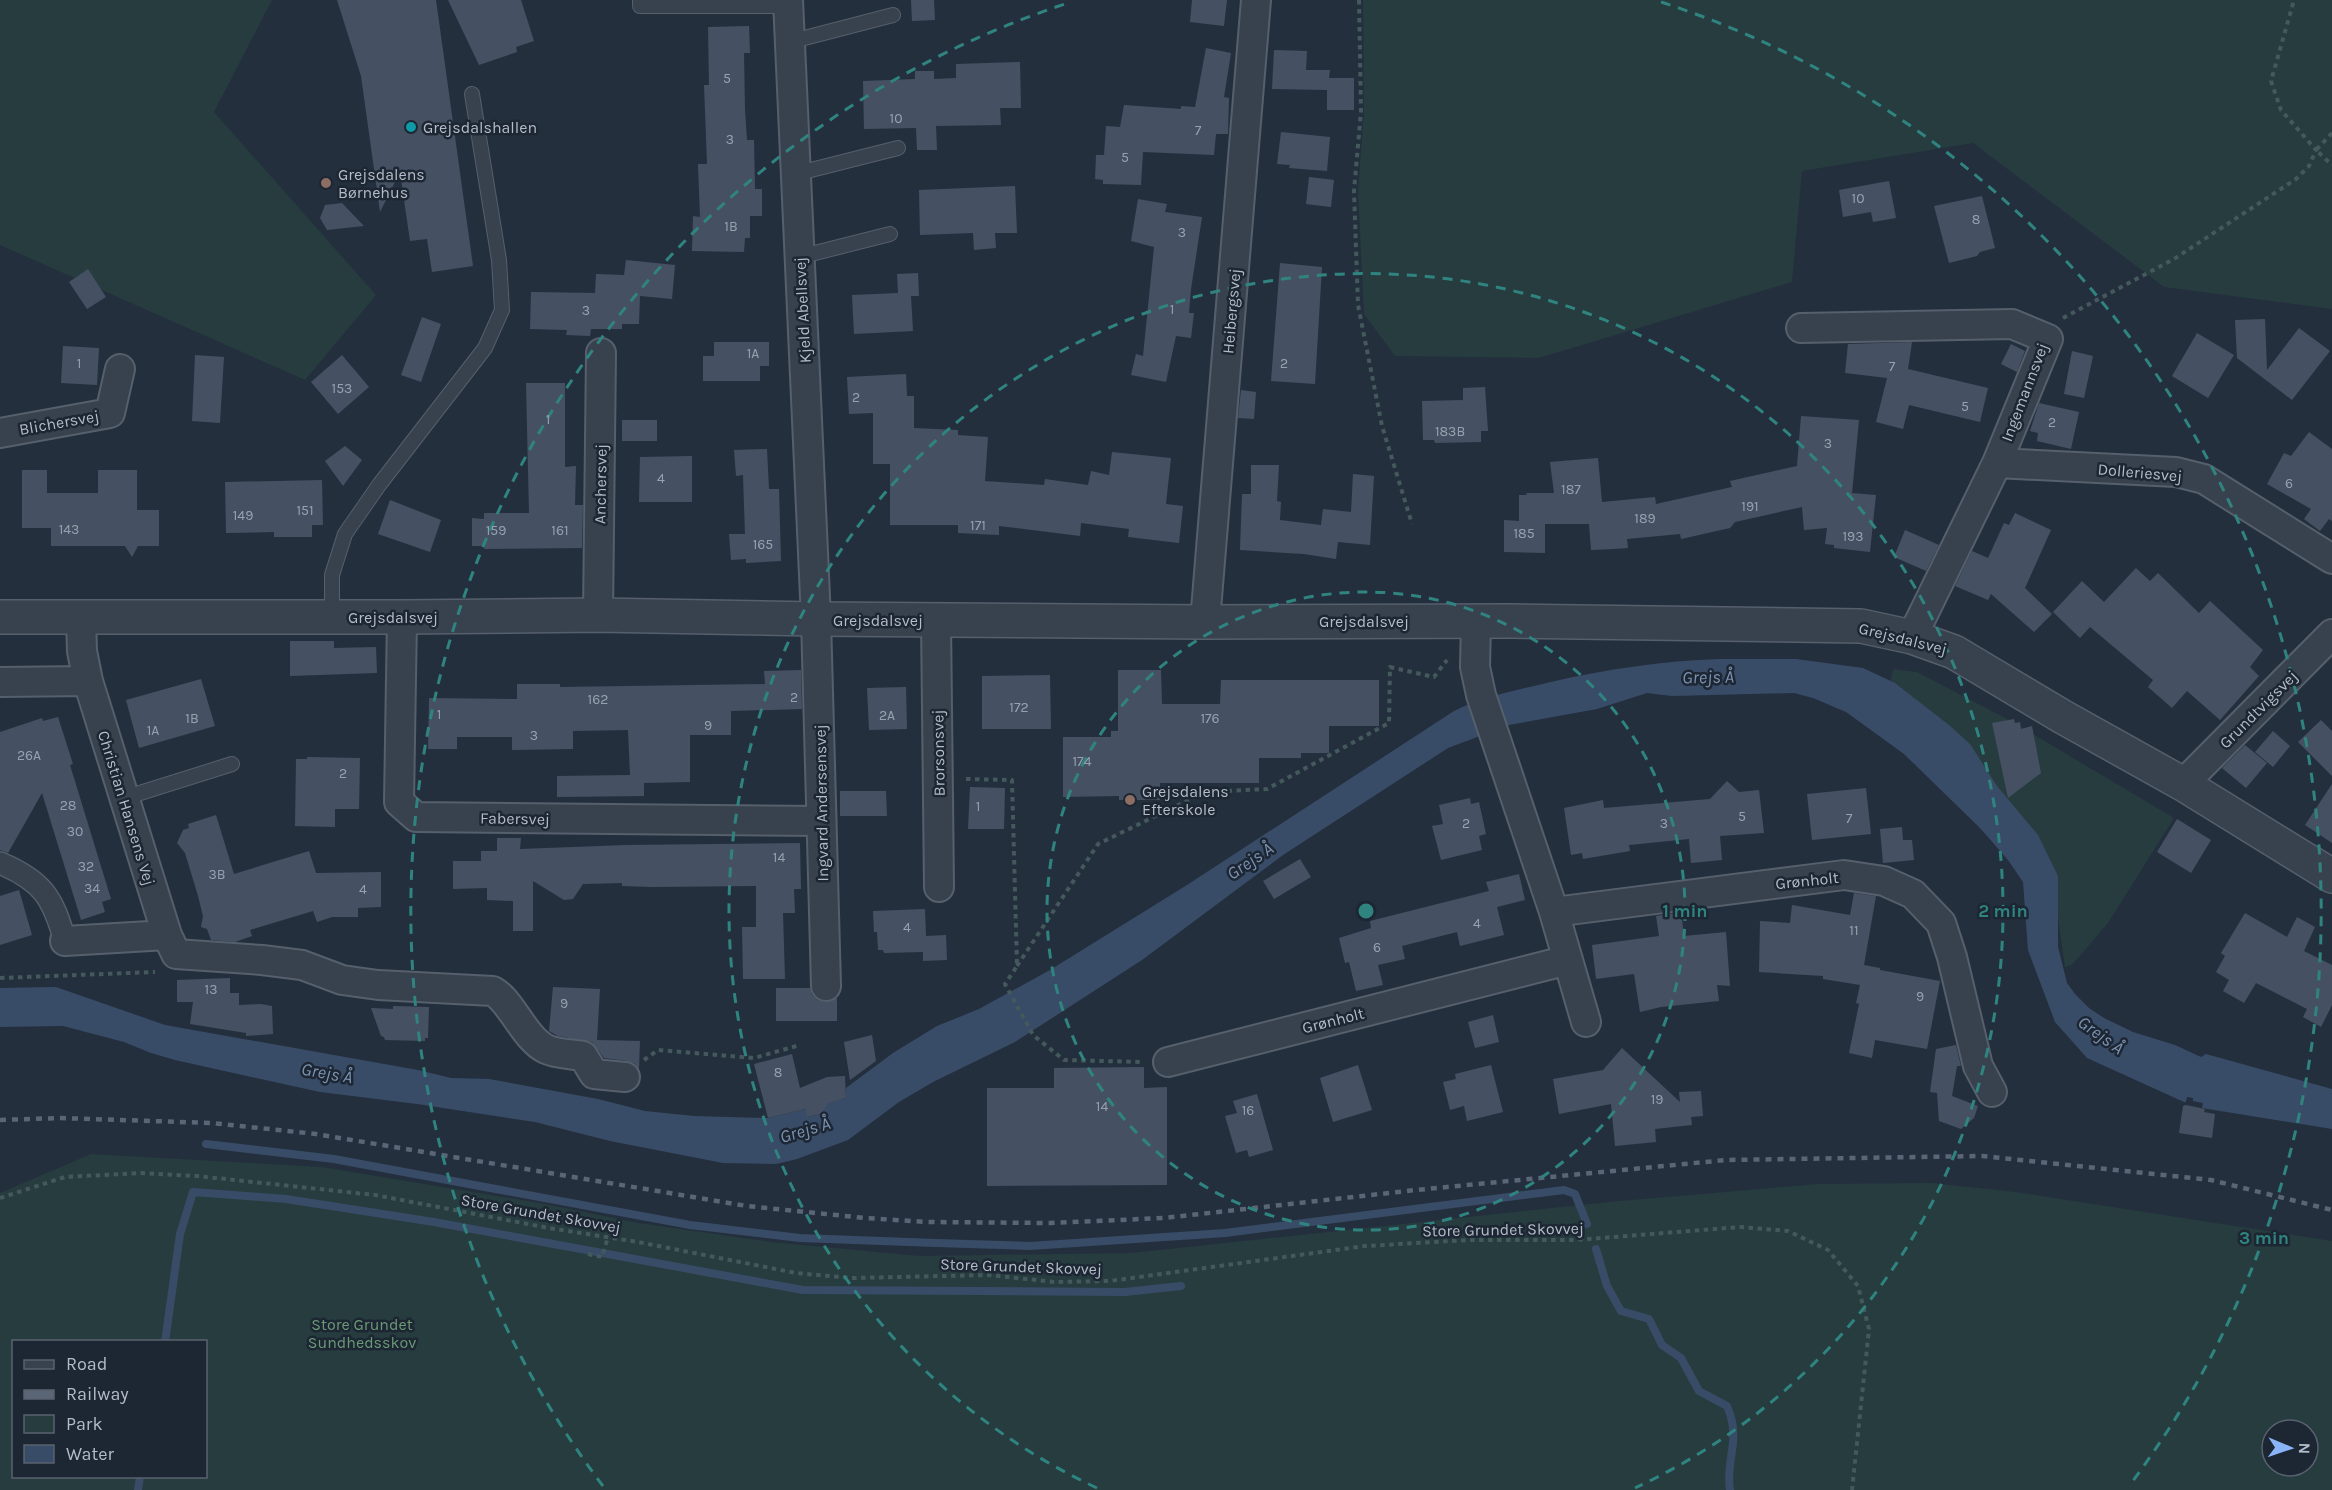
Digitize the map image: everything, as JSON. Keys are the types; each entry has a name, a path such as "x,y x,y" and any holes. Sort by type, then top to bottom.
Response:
{"street":[{"name":"Heibergsvej","path":"1205,622 1256,0"},
{"name":"Kjeld Abellsvej","path":"788,3 816,619"},
{"name":"Ingemannsvej","path":"1801,328 2012,324 2048,339 1997,463 1912,637"},
{"name":"Anchersvej","path":"598,615 601,353"},
{"name":"Blichersvej","path":"0,433 110,413 120,369"},
{"name":"Dolleriesvej","path":"1997,463 2176,472 2204,479 2332,558"},
{"name":"Grejsdalsvej","path":"0,617 598,615 936,620 1476,621 1851,625 1912,637 1954,652 2063,717 2183,784 2332,876"},
{"name":"Christian Hansens Vej","path":"81,616 82,651 88,681 171,944"},
{"name":"Fabersvej","path":"402,617 399,802 416,817 821,821"},
{"name":"Ingvard Andersensvej","path":"816,619 826,986"},
{"name":"Brorsonsvej","path":"936,620 939,887"},
{"path":"1476,621 1475,667 1481,695 1554,912 1586,1022"},
{"name":"Grundtvigsvej","path":"2183,784 2332,634"},
{"path":"0,682 88,681"},
{"path":"0,863 23,873 42,890 56,911 65,941 171,944 302,965 342,980 378,985 493,991 500,995 521,1026 546,1049 583,1056 594,1074 625,1077"},
{"name":"Grønholt","path":"1554,912 1844,875 1884,881 1913,894 1941,923 1952,957 1978,1066 1992,1092"},
{"name":"Grønholt","path":"1168,1062 1568,960"}],"lane":[{"path":"639,0 640,6 788,3"},
{"path":"789,42 893,15"},
{"name":"Grejsdalsvej","path":"332,617 332,575 345,534 379,485 485,348 502,310 499,260 472,94"},
{"path":"795,174 898,148"},
{"path":"799,257 890,234"},
{"path":"124,798 232,764"}],"path":[{"path":"1359,0 1361,111 1354,191 1358,305 1382,426 1412,524"},
{"path":"2294,0 2271,81 2281,110 2332,165"},
{"path":"2048,339 2064,316 2174,259 2296,179 2309,166 2316,150 2332,133"},
{"path":"1168,1062 1064,1060 1033,1035 1005,984 1098,844 1205,792 1267,789 1389,723 1390,667 1434,677 1448,658"},
{"path":"938,779 1012,780 1017,966"},
{"path":"0,978 157,972 171,944"},
{"path":"625,1077 636,1065 658,1050 754,1058 800,1045"},
{"name":"Store Grundet Skovvej","path":"0,1198 65,1177 141,1173 263,1182 375,1195 796,1273 851,1278 989,1275 1054,1282 1110,1281 1365,1246 1471,1240 1576,1240 1740,1227 1788,1231 1828,1250 1858,1286 1869,1329 1852,1490"},
{"path":"588,1254 602,1257 608,1238"}],"green space":[{"path":"0,0 272,0 214,112 376,295 305,380 0,245"},
{"path":"1363,0 2332,0 2332,309 2164,287 1973,143 1802,171 1792,282 1539,358 1395,356 1364,314 1358,191 1364,112"},
{"path":"1893,669 1917,672 2011,721 2174,818 2108,923 2072,965 2065,967 2051,867 1889,687"},
{"name":"Store Grundet Sundhedsskov","path":"91,1154 322,1167 545,1204 638,1223 771,1242 920,1256 1131,1253 1609,1202 1817,1184 1931,1183 2016,1192 2332,1241 2332,1490 0,1490 0,1193"}],"water":[{"name":"Grejs Å","path":"1720,659 1796,659 1863,668 1895,683 1970,744 1997,786 2038,835 2058,876 2058,947 2067,983 2075,994 2089,1008 2104,1018 2133,1032 2175,1045 2201,1057 2206,1054 2332,1089 2332,1129 2202,1108 2203,1103 2193,1101 2193,1098 2187,1097 2184,1102 2087,1058 2055,1022 2028,950 2023,882 2008,860 1980,828 1904,754 1846,712 1813,698 1794,693 1672,696 1647,693 1597,709 1509,725 1448,748 1283,855 1142,960 1015,1042 933,1082 899,1102 848,1140 797,1159 776,1164 723,1163 610,1141 535,1122 320,1092 175,1060 124,1042 63,1026 0,1027 0,988 56,987 165,1025 418,1070 451,1078 489,1079 598,1099 645,1111 694,1116 768,1118 805,1109 808,1117 821,1114 822,1104 846,1098 846,1088 893,1053 937,1026 979,1009 1050,970 1187,885 1454,711 1501,694 1593,673 1635,666"}],"building":[{"name":"Grejsdalshallen","path":"337,0 436,0 473,266 432,272 427,239 410,241 400,172 380,212 361,76"},
{"path":"448,0 521,0 534,41 516,47 517,52 479,65"},
{"path":"911,0 934,0 935,20 912,21"},
{"path":"1192,0 1227,0 1224,26 1190,22"},
{"path":"749,26 750,53 744,53 747,140 754,140 755,189 762,189 762,216 750,216 750,238 745,238 744,252 692,251 693,216 700,217 698,164 707,164 704,85 709,85 708,27"},
{"path":"1206,48 1231,53 1224,97 1229,98 1228,134 1216,134 1214,155 1143,152 1141,185 1103,184 1103,180 1095,179 1096,155 1104,155 1106,126 1120,127 1124,105 1181,109 1181,106 1195,107"},
{"path":"1274,50 1307,51 1306,70 1330,70 1329,78 1354,78 1354,110 1327,110 1327,90 1272,89"},
{"path":"1020,62 1021,108 1000,108 1001,125 936,126 937,150 917,150 916,128 864,129 863,81 915,79 915,71 934,71 934,79 956,78 956,64"},
{"path":"1281,132 1330,137 1327,171 1289,168 1290,165 1277,164"},
{"path":"1309,177 1334,180 1331,207 1306,204"},
{"path":"1889,181 1896,218 1873,222 1871,212 1843,217 1839,190"},
{"path":"1015,186 1017,233 995,233 996,248 974,250 973,233 920,235 919,190"},
{"path":"1982,196 1995,248 1980,252 1977,256 1949,263 1934,206"},
{"path":"1138,199 1167,204 1165,212 1202,217 1191,289 1189,313 1194,313 1191,338 1176,336 1166,382 1131,375 1136,354 1143,356 1154,247 1131,241"},
{"path":"342,203 364,226 327,230 320,218 325,205"},
{"path":"626,260 675,265 672,299 640,296 639,324 622,324 622,329 591,329 590,336 566,335 567,330 530,329 531,292 595,293 596,274 624,275"},
{"path":"1280,263 1322,267 1315,384 1271,381"},
{"path":"88,269 106,297 87,309 69,282"},
{"path":"918,273 919,296 911,296 913,331 854,334 852,295 898,293 897,274"},
{"path":"422,317 441,324 421,382 401,375"},
{"path":"2265,319 2267,370 2299,328 2330,351 2292,400 2237,358 2235,320"},
{"path":"2197,333 2234,355 2208,398 2172,376"},
{"path":"714,342 769,342 769,366 760,366 760,381 703,381 703,356 714,356"},
{"path":"1912,342 1908,369 1988,388 1980,422 1909,405 1903,429 1876,422 1887,378 1845,373 1848,344"},
{"path":"2011,344 2025,351 2017,372 2001,364"},
{"path":"63,346 99,348 97,385 61,383"},
{"path":"2072,351 2093,356 2084,398 2064,394"},
{"path":"195,355 224,357 220,423 192,421"},
{"path":"342,355 369,387 338,414 311,382"},
{"path":"906,374 907,396 914,396 914,428 958,430 958,435 988,437 985,481 1044,485 1045,479 1088,485 1091,471 1109,475 1112,452 1171,458 1166,504 1183,506 1179,543 1128,537 1129,529 1081,523 1080,536 999,526 999,535 958,533 958,525 890,525 890,464 873,464 873,413 849,414 847,377"},
{"path":"526,383 565,383 565,467 576,466 575,505 583,505 582,548 484,549 485,546 472,546 472,518 484,519 484,513 529,513"},
{"path":"1485,387 1488,431 1481,431 1481,442 1435,443 1434,440 1423,440 1422,401 1463,400 1463,388"},
{"path":"1241,390 1256,392 1254,419 1238,418"},
{"path":"2039,403 2079,412 2071,449 2037,441 2038,433 2030,431"},
{"path":"1801,416 1859,420 1852,493 1876,495 1870,552 1834,548 1834,545 1825,544 1827,528 1804,530 1802,507 1735,522 1730,528 1681,539 1680,534 1627,539 1628,548 1614,549 1591,550 1589,524 1545,524 1545,553 1504,552 1504,520 1519,521 1519,495 1554,493 1550,462 1598,458 1602,502 1655,497 1656,504 1732,487 1730,481 1797,466"},
{"path":"622,420 657,420 657,441 622,441"},
{"path":"2309,432 2332,449 2332,521 2329,519 2320,531 2304,519 2311,509 2267,484 2284,453 2291,456"},
{"path":"345,446 362,460 343,486 325,461"},
{"path":"767,449 769,489 779,489 781,561 746,563 746,559 731,560 729,534 745,534 743,475 736,476 734,450"},
{"path":"692,456 692,502 639,502 640,457"},
{"path":"1251,465 1279,465 1277,501 1281,502 1280,520 1321,525 1323,509 1351,512 1353,474 1374,476 1370,545 1338,542 1336,559 1304,554 1240,550 1242,494 1251,494"},
{"path":"22,470 47,470 47,493 98,493 98,470 137,470 137,510 159,510 159,546 138,546 132,557 125,546 51,546 51,528 22,528"},
{"path":"322,480 323,525 312,525 312,537 274,537 274,532 226,533 225,482"},
{"path":"390,500 441,520 430,552 378,534"},
{"path":"2015,513 2051,530 2025,588 2052,614 2034,632 1991,594 1988,600 1955,586 1972,551 1988,558 2004,523 2009,525"},
{"path":"1905,530 1939,545 1926,571 1894,557"},
{"path":"2136,568 2150,581 2158,573 2199,613 2210,601 2263,650 2250,667 2259,676 2220,720 2187,691 2172,708 2148,687 2153,680 2090,627 2080,638 2053,612 2082,581 2104,602"},
{"path":"290,641 334,641 334,648 376,647 377,673 290,676"},
{"path":"801,670 802,709 731,711 731,735 690,735 690,782 644,783 644,796 557,797 557,776 630,775 628,730 573,731 573,749 512,750 512,737 457,737 457,749 428,749 429,698 517,699 517,684 560,684 560,687 765,684 764,671"},
{"path":"1118,670 1161,670 1162,704 1220,704 1221,680 1379,680 1379,726 1329,726 1329,753 1301,753 1301,758 1259,758 1259,783 1160,783 1160,800 1119,800 1119,796 1063,797 1063,737 1111,737 1111,731 1118,731"},
{"path":"1050,675 1051,729 982,729 982,676"},
{"path":"201,679 215,726 139,748 126,700"},
{"path":"906,687 907,729 869,730 867,688"},
{"path":"58,717 73,764 70,765 111,899 102,902 105,912 81,920 42,793 8,853 0,850 0,732 42,718 43,721"},
{"path":"2014,719 2015,723 2020,722 2021,729 2032,726 2041,773 2008,798 1992,723"},
{"path":"2321,720 2332,731 2332,776 2298,742"},
{"path":"2273,731 2290,746 2273,767 2255,752"},
{"path":"2245,745 2267,763 2246,788 2222,768"},
{"path":"307,757 360,758 359,809 335,809 335,827 295,826 296,759 307,759"},
{"path":"1727,781 1739,792 1759,790 1764,833 1720,836 1722,860 1691,863 1689,839 1629,845 1630,851 1583,859 1582,853 1571,855 1564,808 1603,800 1604,808 1710,799"},
{"path":"2332,784 2332,843 2305,825"},
{"path":"970,787 1005,788 1004,829 968,829"},
{"path":"1866,788 1871,834 1812,840 1807,794"},
{"path":"840,791 886,791 887,816 840,816"},
{"path":"1470,798 1471,804 1479,802 1486,834 1479,836 1482,850 1441,860 1432,826 1443,824 1439,805"},
{"path":"216,815 234,874 309,851 316,873 381,872 381,907 358,908 358,917 332,917 317,922 313,911 250,930 252,936 235,942 211,940 207,929 201,927 203,916 198,896 185,853 177,843 183,830 189,828 188,824"},
{"path":"2177,819 2211,840 2191,873 2157,852"},
{"path":"1902,827 1903,840 1912,840 1914,860 1883,863 1880,829"},
{"path":"497,838 521,838 520,849 800,843 801,889 794,889 795,913 783,913 785,979 743,979 742,927 756,927 756,886 652,887 622,886 622,883 583,884 573,899 564,900 533,881 533,931 513,931 513,901 487,900 487,888 453,889 453,861 481,861 481,851 497,851"},
{"path":"1300,859 1311,877 1274,899 1263,881"},
{"path":"1519,874 1525,900 1497,907 1504,935 1460,946 1457,932 1402,946 1405,959 1378,965 1383,985 1356,991 1349,962 1345,963 1339,938 1371,928 1370,921 1489,891 1486,882"},
{"path":"19,890 32,935 0,945 0,896"},
{"path":"1854,893 1876,896 1864,965 1940,981 1927,1049 1875,1040 1872,1058 1849,1053 1859,1004 1856,1003 1860,985 1823,979 1823,976 1759,972 1760,921 1790,923 1792,905 1850,915"},
{"path":"925,909 926,936 946,935 947,960 923,961 923,952 884,953 883,950 878,950 873,911"},
{"path":"1681,912 1684,936 1726,932 1730,986 1717,985 1719,1001 1661,1007 1640,1012 1634,974 1596,979 1592,945 1659,936 1656,916"},
{"path":"2245,913 2287,937 2297,917 2315,927 2304,951 2332,965 2332,1005 2321,1027 2303,1017 2307,1009 2256,983 2244,1003 2223,991 2229,980 2216,972 2225,956 2221,953"},
{"path":"230,978 230,993 239,993 239,1005 272,1006 273,1034 246,1036 246,1033 190,1024 193,1002 177,1002 177,980"},
{"path":"553,987 600,989 597,1040 640,1041 639,1069 634,1063 604,1058 592,1042 558,1036 549,1031"},
{"path":"776,988 810,988 812,995 826,1002 837,998 837,1021 776,1021"},
{"path":"393,1006 429,1007 428,1038 425,1038 425,1041 385,1040 381,1036 371,1008 393,1009"},
{"path":"1493,1015 1499,1042 1475,1048 1468,1022"},
{"path":"872,1035 876,1061 850,1080 844,1042"},
{"path":"1956,1045 1961,1066 1957,1066 1952,1096 1978,1106 1974,1118 1961,1129 1939,1121 1937,1093 1930,1092 1936,1049"},
{"path":"1622,1048 1680,1102 1679,1092 1701,1091 1703,1116 1691,1117 1692,1125 1655,1129 1656,1142 1615,1146 1611,1104 1559,1114 1553,1079 1603,1070"},
{"path":"792,1054 800,1088 827,1077 845,1076 846,1098 828,1103 821,1114 807,1117 805,1109 768,1118 754,1064"},
{"path":"1358,1065 1372,1110 1333,1122 1320,1078"},
{"path":"1491,1065 1503,1112 1467,1121 1464,1106 1450,1110 1443,1082 1456,1079 1455,1074"},
{"path":"1144,1067 1144,1088 1167,1087 1167,1185 987,1186 987,1088 1054,1088 1054,1068"},
{"path":"1257,1094 1273,1150 1249,1157 1247,1150 1236,1153 1225,1116 1237,1113 1233,1101"},
{"path":"2183,1106 2205,1109 2204,1112 2215,1114 2212,1138 2179,1133"}],"waterway":[{"path":"206,1144 334,1159 690,1225 800,1238 1030,1246 1225,1233 1564,1190 1575,1194 1587,1224"},
{"path":"165,1340 180,1234 193,1192 286,1199 434,1222 803,1290 1125,1292 1181,1286"},
{"path":"1596,1249 1607,1286 1621,1311 1649,1319 1662,1345 1681,1358 1699,1391 1727,1406 1733,1429 1730,1490"},
{"path":"138,1490 140,1478"}],"railway":[{"path":"0,1120 60,1118 212,1123 316,1134 747,1206 928,1222 1050,1223 1164,1218 1416,1190 1726,1160 1982,1156 2211,1180 2332,1210"}],"place":[{"name":"Grejsdalshallen","path":"411,127"},
{"name":"Grejsdalens Børnehus","path":"326,183"},
{"name":"Grejsdalens Efterskole","path":"1130,800"}]}
